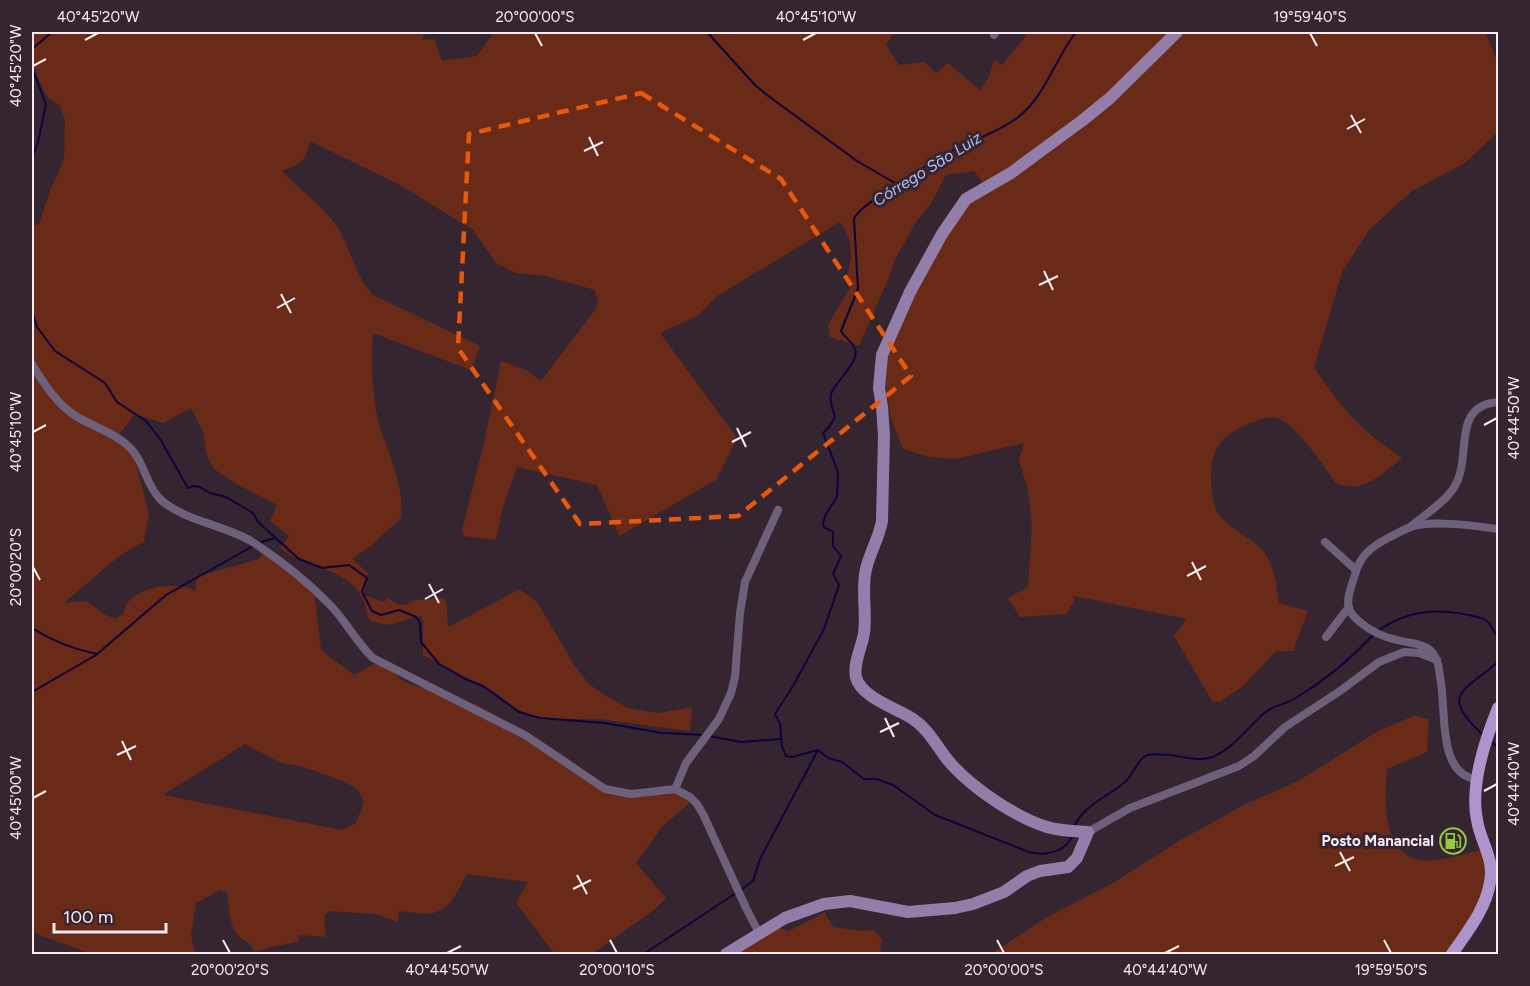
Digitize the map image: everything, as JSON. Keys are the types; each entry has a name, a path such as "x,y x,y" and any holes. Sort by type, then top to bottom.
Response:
{"main road":[{"path":"1452,954 1471,927 1486,898 1495,864 1477,821 1474,800 1476,779 1498,708"}],"street":[{"path":"1177,32 1110,98 1083,120 1011,173 966,199 942,234 910,292 882,355 879,375 884,435 882,521 880,533 866,567 864,631 855,669 856,679 867,694 914,720 925,729 952,765 982,791 1028,820 1049,827 1088,832 1130,808 1239,766 1254,756 1285,727 1379,662 1404,652 1419,653 1437,660"},
{"path":"32,364 58,401 77,417 133,449 159,498 179,511 231,530 252,542 330,605 346,623 360,646 373,658 525,735 605,789 632,794 675,789 690,797 697,804 759,933"},
{"path":"1476,779 1464,777 1458,772 1451,759 1447,745 1442,685 1433,652 1427,648 1377,634 1359,622 1352,614 1348,600 1356,570 1366,552 1410,527 1453,490 1463,465 1466,425 1472,413 1481,406 1498,402"},
{"path":"675,789 687,763 715,725 730,693 735,677 740,613 746,582 778,510"},
{"path":"1410,527 1451,524 1498,529"},
{"path":"1325,542 1356,570"},
{"path":"1326,637 1349,607"},
{"path":"726,954 759,933 801,911 839,901 908,912 973,904 1004,892 1027,876 1072,864 1088,832"}],"highlighted area":[{"path":"641,93 781,179 911,376 738,516 580,524 458,348 469,134"}],"shaded area":[{"path":"32,32 425,32 422,40 434,39 442,61 477,56 494,32 894,32 886,45 899,65 924,62 936,73 948,63 980,90 989,77 994,60 1002,65 1029,32 1485,32 1498,62 1498,132 1465,163 1412,191 1370,229 1342,272 1314,368 1352,417 1402,458 1367,483 1359,486 1337,484 1301,436 1284,421 1272,417 1260,419 1236,430 1228,435 1216,449 1211,469 1211,482 1213,502 1218,513 1228,524 1263,551 1274,576 1279,603 1308,611 1293,651 1276,651 1242,687 1220,702 1212,701 1174,636 1187,619 1074,596 1074,601 1066,614 1020,617 1008,598 1028,587 1032,527 1028,490 1019,460 1024,443 955,459 930,457 903,449 891,419 883,367 940,232 985,186 974,171 946,175 930,205 916,222 894,261 859,346 830,337 828,325 852,284 847,279 851,256 850,243 840,222 717,296 699,315 660,333 737,438 716,480 619,536 597,485 517,467 502,510 496,540 464,536 462,530 484,443 501,361 526,370 541,381 595,310 598,302 595,290 545,276 515,273 497,264 473,230 400,185 310,141 302,161 282,171 332,219 367,288 373,295 480,346 471,370 373,333 374,396 381,431 401,495 401,518 372,545 352,559 368,573 364,595 384,602 388,598 399,605 415,600 444,598 449,627 519,589 537,602 575,666 589,684 628,708 658,713 692,707 690,731 600,719 547,719 530,715 516,709 495,692 423,655 423,620 420,616 388,625 370,621 363,599 347,580 290,555 280,548 289,536 270,521 277,505 214,469 207,456 203,431 191,408 163,423 135,414 120,433 133,452 149,514 144,541 118,557 64,603 86,601 115,619 123,614 128,602 143,591 171,586 196,591 196,577 259,559 265,550 314,589 321,650 354,675 380,661 404,682 477,705 560,753 605,785 623,791 675,791 694,799 662,827 636,863 666,898 654,910 592,954 553,954 516,903 528,882 467,874 454,898 439,911 425,914 399,911 398,922 376,914 329,911 324,916 326,937 299,935 298,942 255,952 249,943 235,931 231,921 227,892 220,890 196,903 191,935 195,954 91,954 32,932 32,226 39,224 51,188 64,160 65,120 60,106 48,98 32,61","holes":["245,744 281,763 304,767 345,782 358,790 364,802 356,823 342,830 163,795"]},
{"path":"1414,716 1429,719 1427,752 1387,769 1387,821 1396,845 1404,853 1415,859 1423,860 1441,859 1489,848 1487,891 1453,946 1445,954 991,954 1047,917 1113,883 1182,839 1244,805 1298,781 1380,730"},
{"path":"825,912 834,927 862,931 873,930 882,939 880,954 731,954 779,928 789,931"}],"waterway":[{"path":"32,49 52,32"},
{"path":"707,32 767,95 857,161 900,186"},
{"name":"Córrego São Luiz","path":"818,750 792,757 786,756 782,746 780,724 775,714 824,629 839,585 833,574 841,556 833,546 833,532 824,527 823,523 837,497 838,472 823,433 835,417 831,394 851,366 856,354 854,347 841,331 858,289 854,218 869,203 901,186 931,162 1017,118 1035,100 1076,32"},
{"path":"32,68 46,104 32,158"},
{"path":"32,311 37,327 55,351 105,383 117,402 146,421 160,439 188,488 200,487 210,493 226,497 253,513 258,522 299,559 322,568 349,565 367,578 362,592 372,611 381,615 399,610 416,617 420,623 421,642 439,664 483,686 519,712 540,718 605,723 662,733 704,735"},
{"path":"258,543 275,538"},
{"path":"32,692 96,655 166,595 253,546"},
{"name":"Córrego São Luiz","path":"1378,631 1403,617 1443,612 1484,619 1498,638"},
{"path":"32,628 63,644 97,654"},
{"name":"Córrego São Luiz","path":"1074,827 1084,812 1128,779 1144,757 1165,754 1200,759 1223,752 1267,711 1292,700 1327,677 1356,653 1373,635"},
{"name":"Córrego São Luiz","path":"1484,736 1470,722 1459,702 1466,688 1498,662"},
{"path":"709,736 741,742 781,739"},
{"name":"Córrego São Luiz","path":"1491,742 1498,747"},
{"name":"Córrego São Luiz","path":"818,750 828,758 842,762 864,779 877,779 893,785 935,815 1029,852 1041,854 1054,852 1065,846 1072,836"},
{"path":"741,890 753,881 760,859 818,750"},
{"path":"644,954 736,893"}],"place":[{"name":"Posto Manancial","path":"1453,841"}]}
